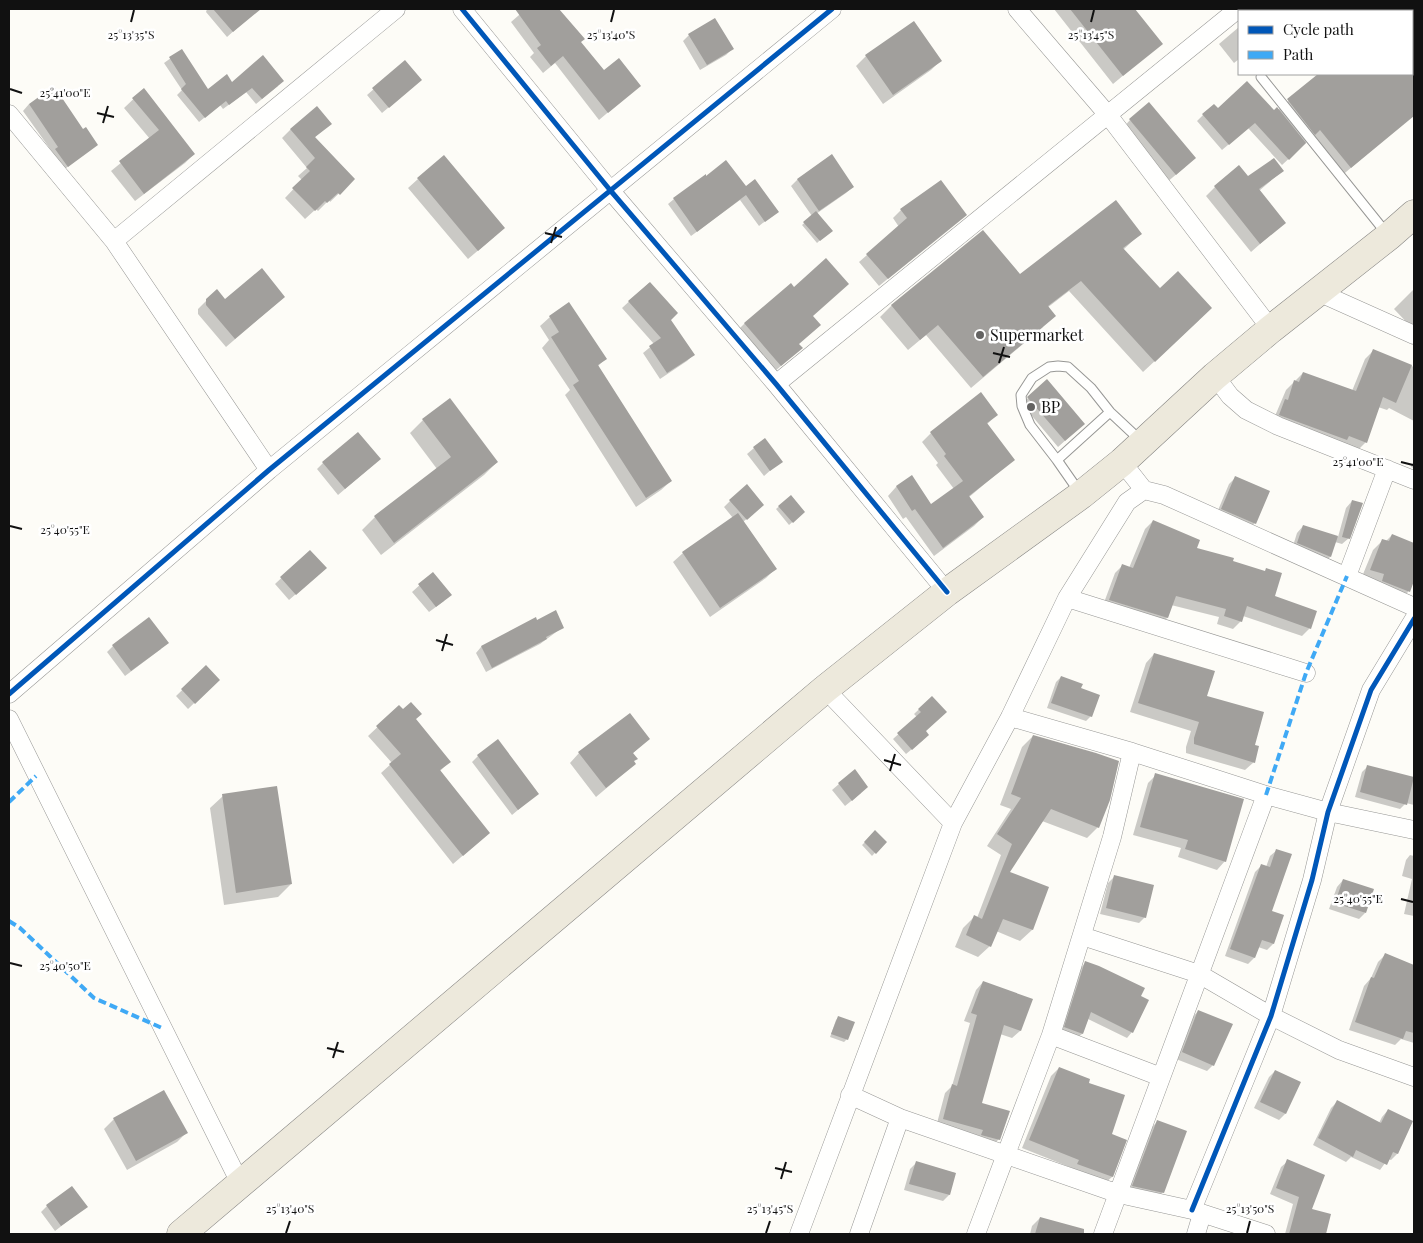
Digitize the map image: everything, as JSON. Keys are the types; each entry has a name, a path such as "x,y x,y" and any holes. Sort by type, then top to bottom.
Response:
{"main road":[{"path":"182,1234 825,689 947,592 1081,495 1122,462 1215,376 1271,328 1407,222"}],"street":[{"path":"114,241 396,9"},
{"path":"462,9 610,190 776,384 947,592"},
{"path":"9,694 269,470 832,9"},
{"path":"1017,9 1108,115 1271,328"},
{"path":"776,384 1238,9"},
{"path":"9,114 114,241 269,470"},
{"path":"1318,292 1414,335"},
{"path":"1215,376 1230,396 1246,410 1278,426 1414,480"},
{"path":"1122,462 1144,490 1164,496 1414,607"},
{"path":"1346,576 1387,469"},
{"path":"799,1234 953,822 1010,716 1068,598 1127,502 1144,490"},
{"path":"1068,598 1306,673"},
{"path":"1196,1234 1197,1212 1271,1016 1312,880 1328,812 1371,690 1414,619"},
{"path":"825,689 953,822"},
{"path":"1010,716 1132,752 1266,795 1328,812 1414,830"},
{"path":"9,719 241,1185"},
{"path":"976,1234 1051,1035 1112,837 1132,752"},
{"path":"1103,1234 1120,1194 1161,1077 1266,795"},
{"path":"1082,936 1199,974 1271,1016 1339,1050 1414,1077"},
{"path":"1051,1035 1161,1077"},
{"path":"850,1095 900,1118 1120,1194 1197,1212 1266,1234"},
{"path":"859,1234 900,1118"}],"lane":[{"path":"1261,77 1407,222"},
{"path":"1081,495 1058,460 1030,425 1022,406 1021,395 1032,378 1049,368 1058,366 1068,367 1091,388 1110,412 1143,443"},
{"path":"1058,460 1110,412"}],"building":[{"path":"213,9 261,9 233,32"},
{"path":"515,9 559,9 585,39 581,42 604,70 619,58 641,86 608,113 563,56 551,66 537,48 541,45"},
{"path":"1070,9 1135,9 1163,44 1123,76"},
{"path":"715,18 734,49 707,65 688,34"},
{"path":"914,21 942,61 893,95 865,55"},
{"path":"182,49 208,89 227,74 232,82 263,55 284,81 262,99 252,88 229,105 226,101 205,118 181,89 186,84 169,57"},
{"path":"405,60 422,80 389,108 372,88"},
{"path":"1414,74 1414,116 1351,168 1320,130 1315,135 1287,99 1317,75"},
{"path":"1247,81 1274,110 1277,107 1306,143 1289,160 1255,123 1229,145 1202,114 1214,104 1218,108"},
{"path":"54,86 83,129 86,127 98,145 68,167 55,149 58,147 29,104"},
{"path":"144,88 195,154 144,194 119,161 159,130 132,98"},
{"path":"1149,102 1196,158 1176,175 1129,119"},
{"path":"317,106 332,124 315,137 355,179 340,195 338,193 327,203 325,201 315,211 292,188 310,171 306,167 315,158 290,129"},
{"path":"832,154 854,187 819,211 797,179"},
{"path":"444,155 505,228 478,251 417,178"},
{"path":"1274,158 1284,171 1259,189 1286,223 1260,244 1214,186 1239,165 1248,176"},
{"path":"726,160 746,186 755,179 779,212 765,222 746,195 697,232 673,198"},
{"path":"941,180 967,215 888,279 866,254 907,218 900,209"},
{"path":"1116,200 1142,234 1123,248 1160,288 1178,271 1212,308 1155,362 1081,281 1048,306 1056,316 983,377 938,325 920,340 891,305 983,230 1020,274"},
{"path":"816,211 833,231 820,241 803,222"},
{"path":"826,258 849,284 813,316 821,325 799,344 803,348 781,366 744,323 791,283 794,287"},
{"path":"262,268 285,297 235,339 206,305 206,299 217,289 225,299"},
{"path":"650,282 678,313 671,320 695,355 667,373 649,346 661,338 628,301"},
{"path":"569,302 607,359 598,365 672,481 646,498 573,385 579,381 551,337 559,332 549,316"},
{"path":"1373,349 1412,365 1396,403 1383,397 1367,443 1349,436 1347,440 1279,415 1285,399 1288,400 1294,380 1299,382 1303,372 1356,391"},
{"path":"1047,379 1085,424 1065,441 1027,397"},
{"path":"981,392 998,415 987,423 1015,460 969,496 984,517 943,548 915,509 912,511 896,486 912,475 931,504 963,481 944,456 946,454 930,432"},
{"path":"450,398 498,462 394,543 374,516 451,457 422,419"},
{"path":"358,432 381,459 345,489 322,462"},
{"path":"765,438 783,462 770,471 753,447"},
{"path":"1235,476 1270,491 1256,524 1221,509"},
{"path":"747,484 764,505 747,520 729,500"},
{"path":"791,495 805,512 793,523 778,506"},
{"path":"1352,500 1363,503 1350,539 1342,537"},
{"path":"738,513 777,569 720,608 682,552"},
{"path":"1153,520 1200,540 1197,548 1234,558 1233,561 1265,571 1266,568 1282,573 1275,596 1317,611 1311,629 1247,606 1242,622 1224,616 1226,609 1176,596 1168,618 1109,600 1122,564 1133,568"},
{"path":"1303,525 1338,536 1331,557 1297,543"},
{"path":"1392,534 1414,543 1414,581 1410,592 1382,581 1384,574 1370,570 1382,539 1389,541"},
{"path":"310,550 327,568 296,595 280,577"},
{"path":"433,572 452,595 436,607 418,584"},
{"path":"556,610 564,628 492,668 481,646 536,617 537,620"},
{"path":"149,617 169,643 131,671 112,645"},
{"path":"1154,653 1215,671 1207,696 1264,712 1255,745 1259,746 1255,763 1194,744 1199,722 1138,703"},
{"path":"206,665 220,680 195,704 181,689"},
{"path":"1061,676 1083,684 1081,688 1100,695 1092,717 1051,703"},
{"path":"932,696 947,712 926,731 929,735 912,750 897,733 921,712 918,709"},
{"path":"411,702 422,714 416,719 451,762 440,770 490,833 463,856 389,764 401,754 376,726 399,705 403,709"},
{"path":"630,713 650,739 633,753 638,759 634,761 636,764 606,788 578,752"},
{"path":"1033,735 1119,761 1110,800 1099,828 1051,809 1010,872 1049,887 1033,930 1003,919 991,947 966,935 974,915 982,919 1012,844 997,834 1021,798 1011,794"},
{"path":"498,739 539,794 518,810 477,755"},
{"path":"1367,765 1414,777 1407,805 1360,792"},
{"path":"855,769 868,787 852,801 838,783"},
{"path":"1155,773 1244,799 1226,862 1185,849 1188,840 1140,827"},
{"path":"277,786 292,884 236,893 222,794"},
{"path":"875,830 887,842 876,854 864,842"},
{"path":"1276,849 1292,854 1272,911 1284,915 1274,944 1262,940 1255,958 1230,949 1261,864 1270,867"},
{"path":"1114,875 1154,885 1146,918 1106,908"},
{"path":"1343,879 1374,889 1366,913 1335,903"},
{"path":"1385,953 1414,965 1414,1033 1406,1031 1403,1039 1355,1022 1371,977 1374,978"},
{"path":"1085,961 1145,988 1141,996 1149,1000 1133,1033 1091,1012 1083,1034 1064,1027"},
{"path":"983,981 1033,999 1021,1031 1004,1025 982,1103 1010,1111 1000,1140 981,1135 983,1130 943,1119 952,1084 957,1086 977,1015 971,1013"},
{"path":"1198,1010 1233,1024 1214,1066 1182,1052"},
{"path":"838,1016 855,1022 848,1040 831,1034"},
{"path":"1059,1067 1090,1079 1089,1083 1125,1095 1112,1134 1127,1140 1113,1177 1077,1164 1079,1160 1029,1140"},
{"path":"1275,1070 1301,1082 1286,1114 1260,1102"},
{"path":"164,1090 188,1133 136,1161 113,1118"},
{"path":"1337,1100 1381,1123 1388,1109 1413,1121 1398,1154 1393,1152 1387,1165 1356,1150 1353,1157 1318,1138"},
{"path":"1157,1120 1187,1131 1164,1193 1132,1186"},
{"path":"1287,1159 1325,1175 1312,1209 1331,1214 1326,1234 1289,1234 1299,1197 1276,1188"},
{"path":"916,1161 956,1173 950,1195 909,1184"},
{"path":"72,1186 88,1207 61,1226 46,1205"},
{"path":"1040,1217 1084,1229 1084,1234 1035,1234"}],"marked path":[{"path":"1266,795 1306,673 1347,576"},
{"path":"9,802 36,776"},
{"path":"9,921 20,928 94,998 162,1028"}],"cycle path":[{"path":"462,9 610,190 776,384 947,592"},
{"path":"9,694 269,470 832,9"},
{"path":"1192,1210 1271,1016 1312,880 1328,812 1371,690 1414,619"}],"place":[{"name":"Supermarket","path":"980,335"},
{"name":"BP","path":"1031,407"}]}
